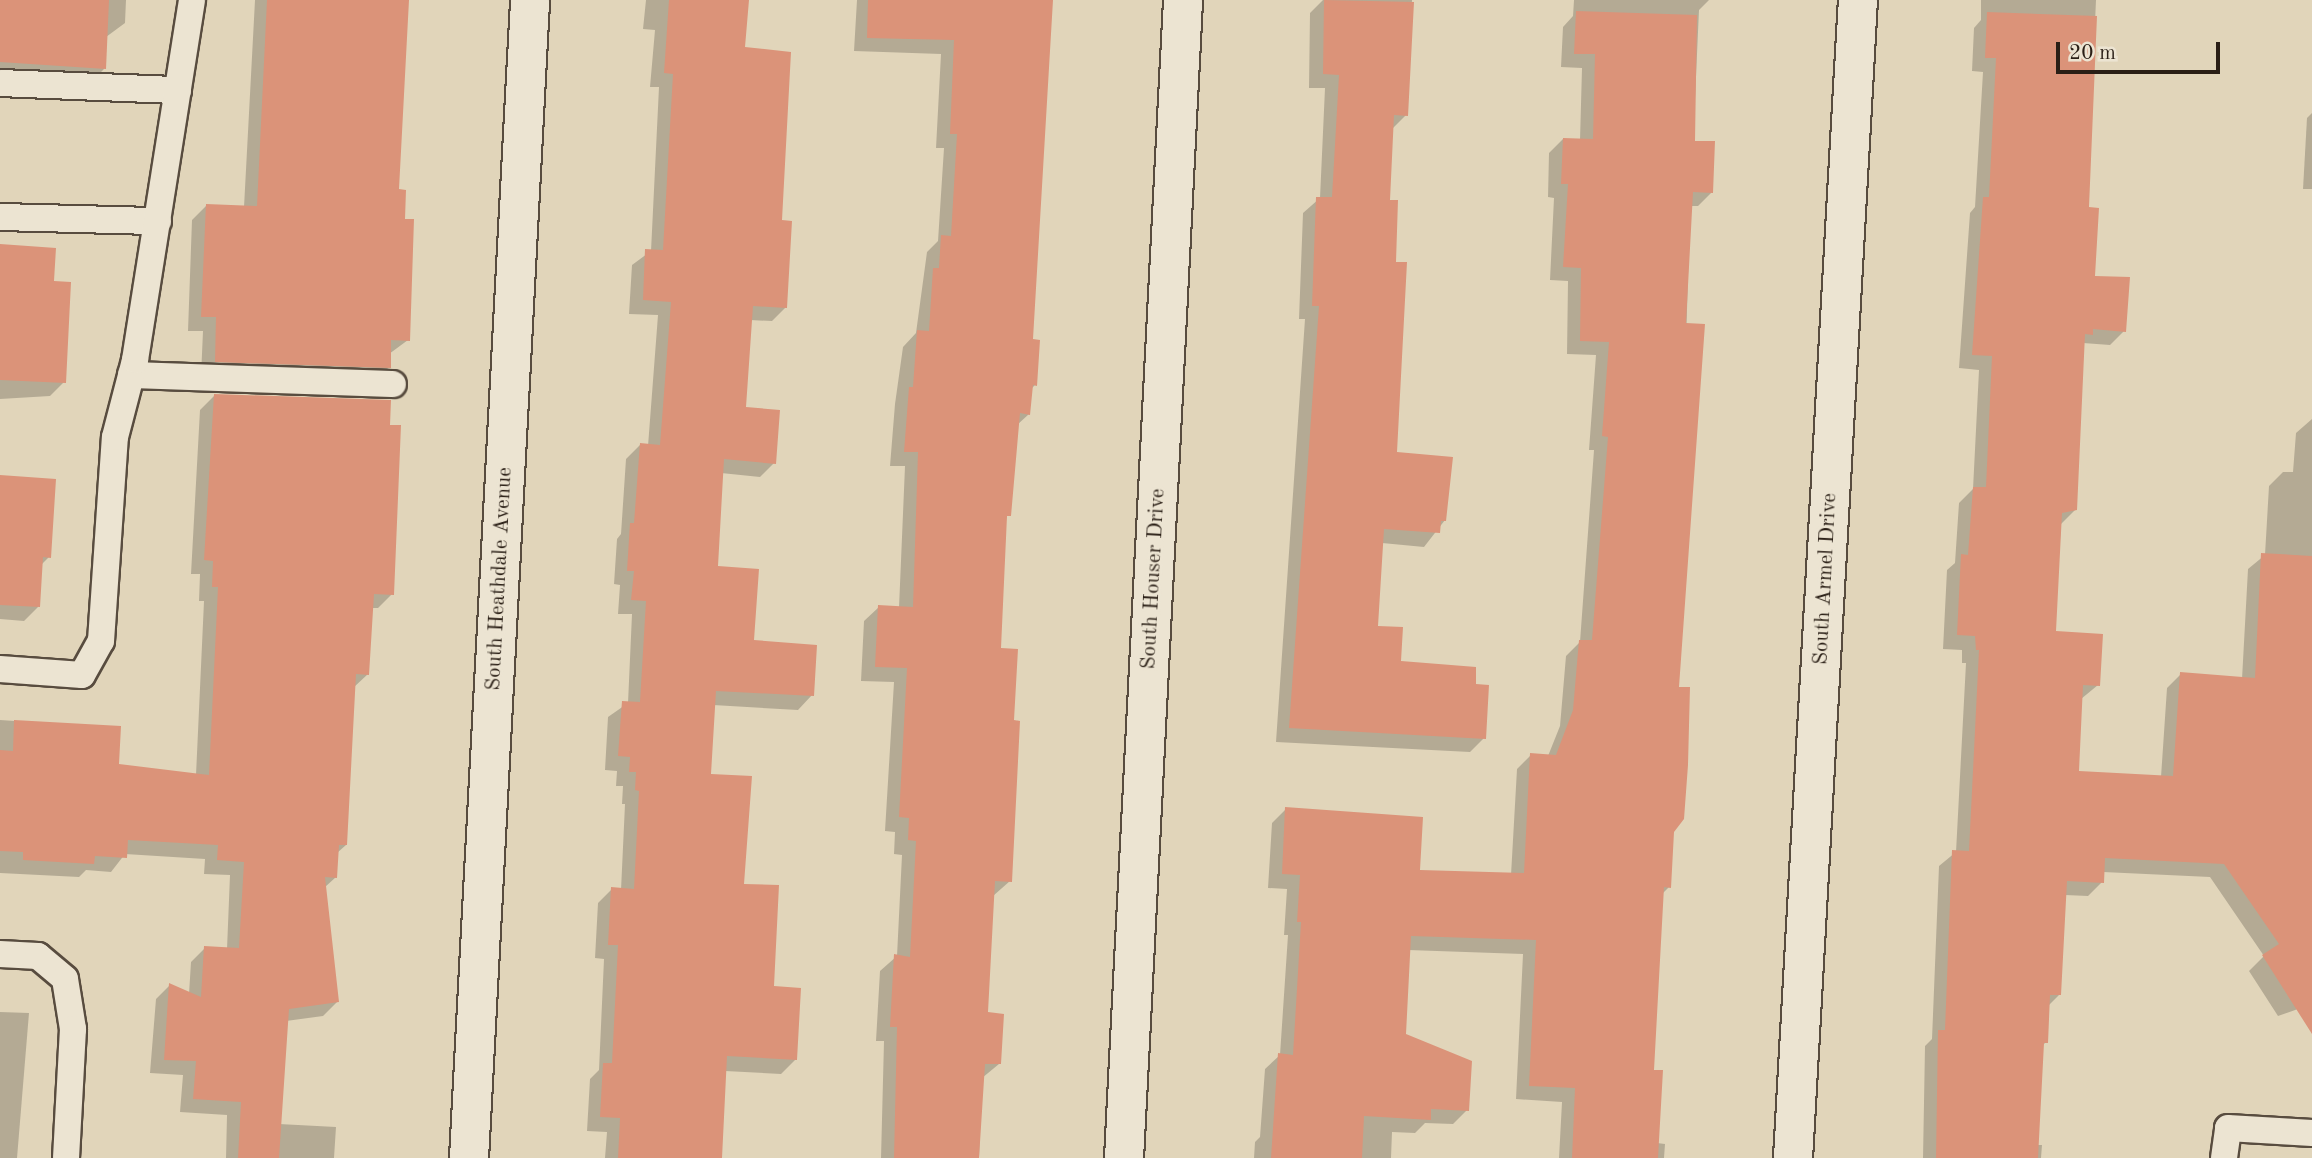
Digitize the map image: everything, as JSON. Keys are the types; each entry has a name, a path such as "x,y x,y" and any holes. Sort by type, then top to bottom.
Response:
{"street":[{"name":"South Heathdale Avenue","path":"469,1158 530,0"},
{"name":"South Houser Drive","path":"1124,1158 1183,0"},
{"name":"South Armel Drive","path":"1793,1158 1858,0"}],"lane":[{"path":"0,668 82,675 101,640 115,437 131,375 192,0"},
{"path":"0,83 178,90"},
{"path":"0,217 158,221"},
{"path":"131,375 393,384"},
{"path":"0,954 38,956 65,979 73,1029 66,1158"},
{"path":"2224,1158 2228,1128 2312,1133"}],"building":[{"path":"0,0 109,0 106,69 0,62"},
{"path":"267,0 409,0 399,189 406,190 405,219 414,219 410,341 391,340 391,368 215,362 216,317 201,317 206,204 257,206"},
{"path":"669,0 749,0 745,47 791,52 782,220 792,221 787,308 753,306 746,407 780,410 776,464 724,459 718,566 759,569 754,640 817,645 814,696 716,691 711,774 752,776 744,884 779,885 774,986 801,988 797,1060 727,1056 722,1158 618,1158 620,1118 600,1117 603,1063 612,1063 618,945 608,945 611,887 634,889 639,791 635,790 636,772 629,772 630,757 618,756 622,701 640,702 646,601 631,600 634,571 627,571 630,523 634,523 640,443 660,445 671,302 643,300 645,249 663,250 673,74 664,73"},
{"path":"868,0 1053,0 1033,339 1040,340 1037,386 1033,385 1030,415 1020,413 1011,516 1007,516 1001,648 1018,649 1014,720 1020,721 1012,882 995,881 988,1012 1004,1014 1001,1064 985,1064 979,1158 894,1158 897,1027 890,1027 894,954 910,957 916,841 908,840 909,818 899,817 907,668 875,667 878,605 913,607 918,452 904,452 909,387 913,387 917,330 929,331 933,268 939,268 941,235 951,236 957,134 950,134 954,40 867,38"},
{"path":"1324,0 1414,2 1408,116 1394,115 1390,200 1398,200 1396,262 1407,262 1397,452 1453,457 1446,521 1441,521 1440,533 1384,529 1378,626 1403,627 1401,661 1476,667 1476,684 1489,685 1486,739 1289,728 1319,306 1312,306 1316,197 1332,197 1339,75 1323,74"},
{"path":"1576,11 1697,15 1695,141 1715,141 1713,193 1693,192 1686,323 1705,324 1679,687 1690,687 1688,765 1684,819 1674,832 1671,888 1664,887 1654,1070 1663,1070 1658,1158 1572,1158 1575,1088 1529,1086 1536,940 1411,936 1406,1034 1472,1061 1469,1111 1431,1109 1431,1120 1364,1116 1362,1158 1271,1158 1278,1053 1293,1055 1301,922 1297,922 1300,875 1282,874 1285,807 1423,817 1420,870 1524,873 1530,753 1556,755 1573,710 1579,640 1592,640 1608,437 1602,436 1609,342 1580,341 1581,268 1563,267 1568,184 1561,184 1563,138 1593,139 1595,54 1574,54"},
{"path":"1987,12 2097,16 2089,207 2099,208 2095,276 2130,277 2126,332 2093,329 2093,335 2085,334 2077,510 2062,513 2056,631 2103,634 2100,686 2083,685 2079,771 2173,776 2180,672 2255,678 2261,553 2312,556 2312,1034 2262,955 2279,944 2224,864 2105,858 2104,883 2067,881 2061,995 2050,995 2048,1043 2044,1043 2038,1158 1936,1158 1938,1030 1945,1030 1952,850 1969,851 1979,650 1976,650 1975,636 1957,635 1961,554 1968,555 1973,487 1986,487 1992,356 1972,355 1983,197 1989,197 1996,58 1985,58"},
{"path":"0,244 56,248 54,281 71,282 66,383 0,380"},
{"path":"214,394 391,400 390,425 401,425 394,595 374,594 369,675 356,674 347,845 339,845 337,878 325,877 339,1002 289,1009 279,1158 238,1158 241,1102 193,1099 196,1061 164,1060 169,983 201,997 204,946 239,948 244,862 217,860 218,845 128,840 127,858 95,856 94,864 23,860 23,852 0,851 0,750 13,751 14,720 121,726 119,764 209,775 218,587 212,587 213,561 204,560"},
{"path":"0,475 56,479 51,558 43,557 40,607 0,605"}]}
